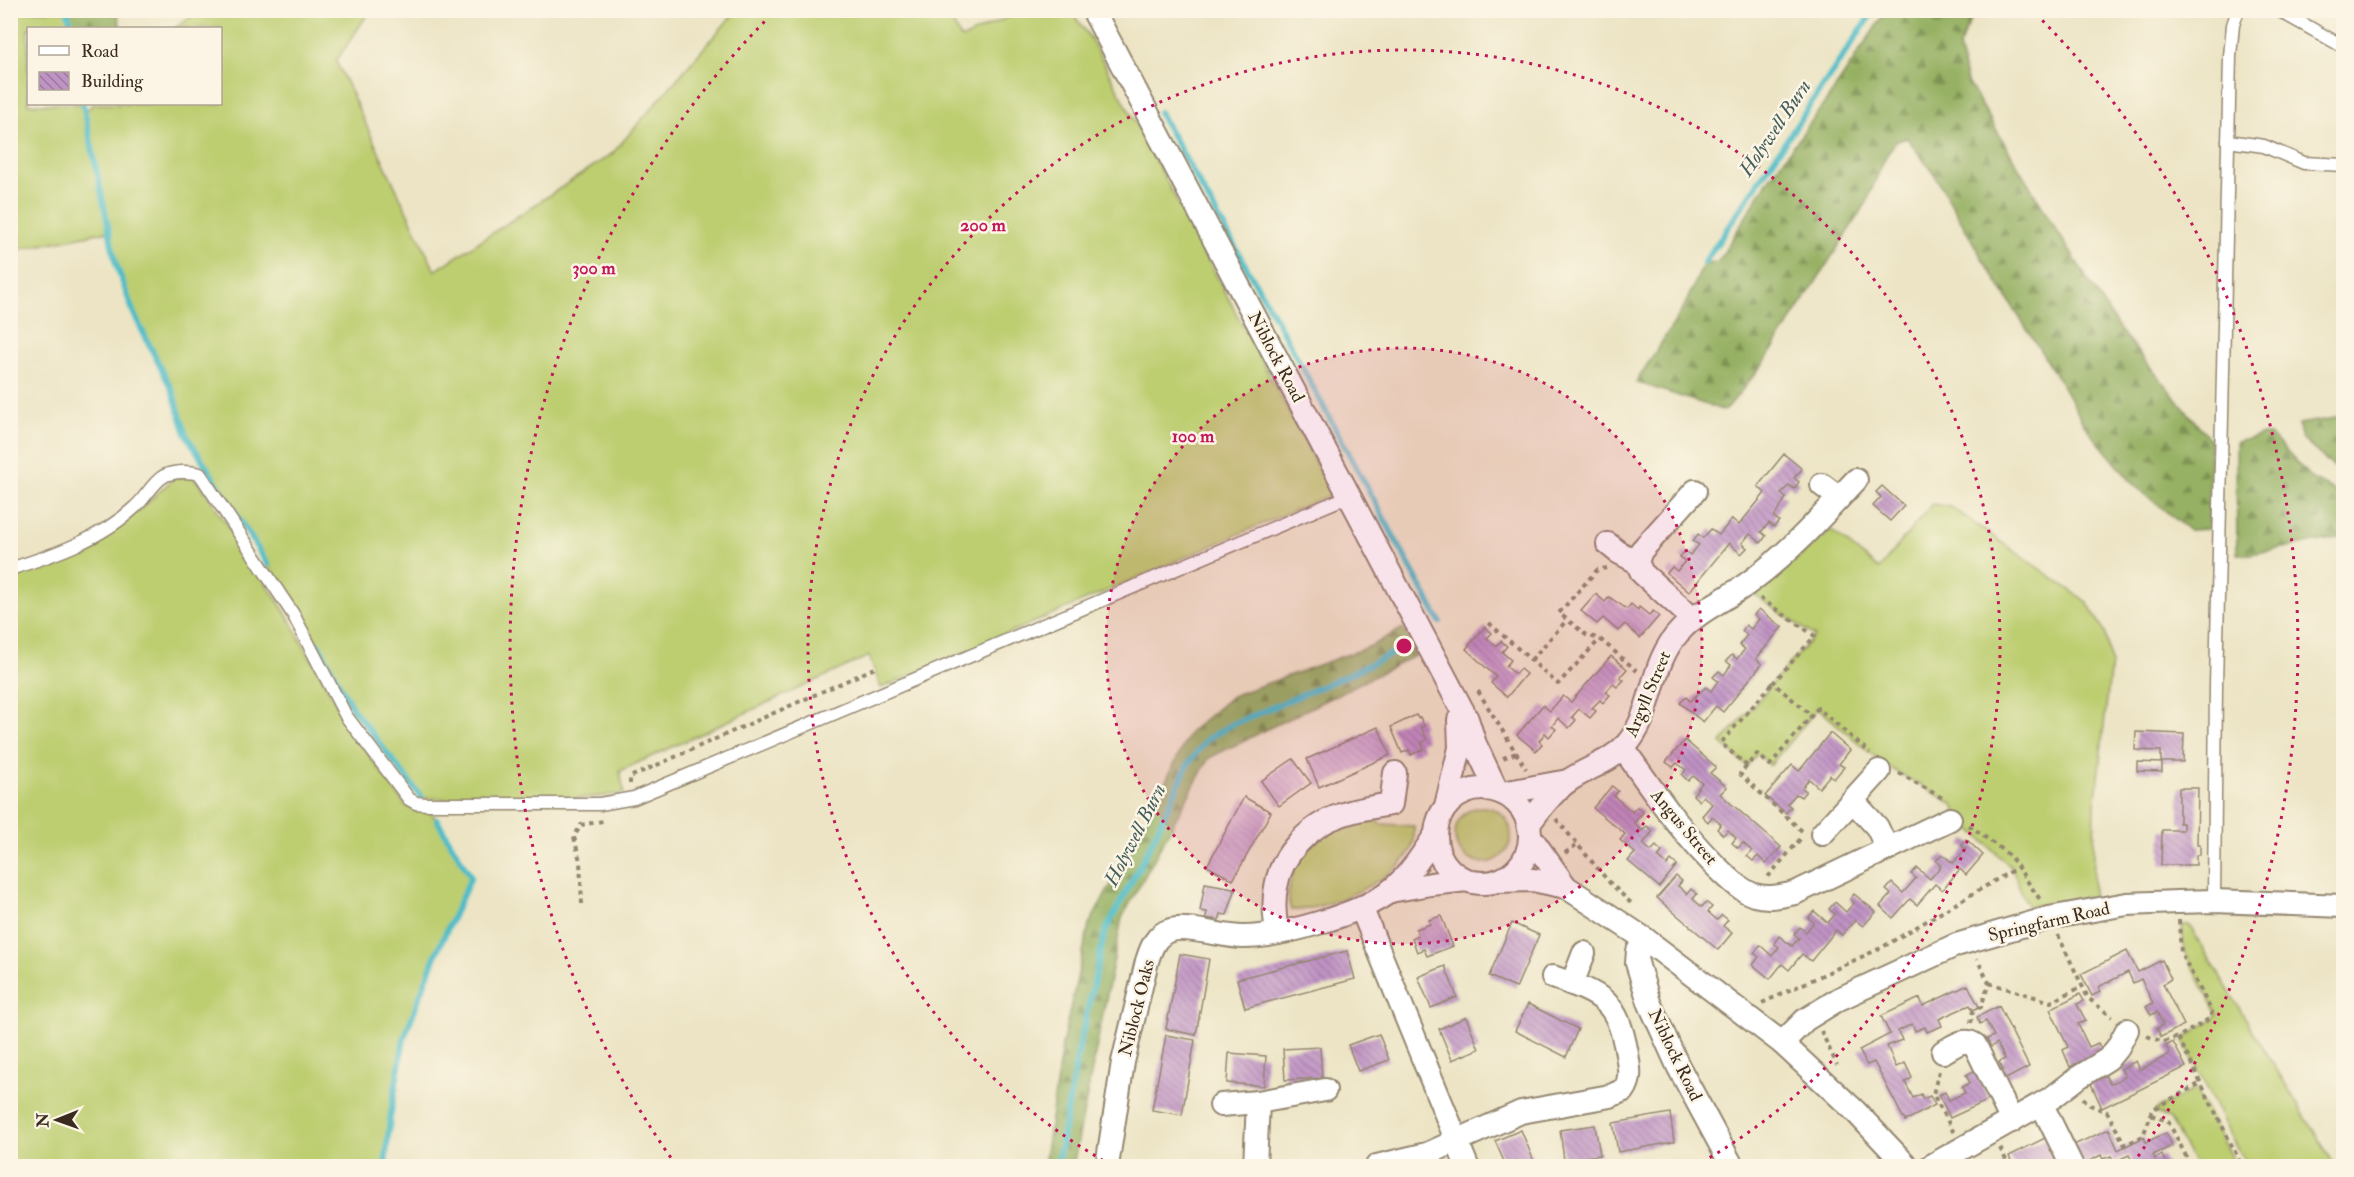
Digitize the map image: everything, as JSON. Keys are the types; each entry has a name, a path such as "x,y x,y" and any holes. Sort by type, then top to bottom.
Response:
{"street":[{"name":"Niblock Road","path":"1093,10 1467,719 1484,766 1500,792"},
{"name":"Argyll Street","path":"1529,831 1537,796 1596,766 1623,748 1636,730 1664,651 1679,631 1743,586 1799,541 1831,491 1856,480"},
{"path":"1637,562 1641,551 1695,491"},
{"path":"1608,544 1637,562 1642,573 1693,619"},
{"name":"Niblock Road","path":"1446,807 1460,748 1458,703"},
{"name":"Angus Street","path":"1623,748 1697,847 1738,886 1753,894"},
{"path":"1822,834 1879,771"},
{"path":"1277,933 1274,899 1276,885 1292,851 1305,836 1326,821 1359,810 1391,804 1395,773"},
{"path":"1537,796 1486,789 1471,790 1457,796 1438,820 1436,834 1438,849 1444,863 1454,873 1467,880 1482,883 1533,880 1566,887 1645,939 1782,1043 1855,1111 1907,1167"},
{"path":"1500,792 1517,804 1529,831 1566,887"},
{"path":"1853,801 1877,827 1887,848"},
{"path":"1753,894 1773,897 1795,893 1950,819"},
{"path":"1497,881 1510,874 1520,864 1527,851 1529,831"},
{"name":"Niblock Oaks","path":"1107,1167 1123,1062 1152,945 1159,937 1173,929 1243,937 1277,933 1361,907 1390,891 1420,859 1436,834"},
{"name":"Niblock Oaks","path":"1390,891 1467,880"},
{"name":"Springfarm Road","path":"1782,1043 1805,1020 1839,999 1968,941 2049,918 2127,904 2214,901 2343,906"},
{"path":"1361,907 1467,1167"},
{"name":"Niblock Road","path":"1645,939 1638,951 1637,963 1649,1002 1678,1066 1732,1167"},
{"path":"1377,1167 1427,1154 1521,1112 1617,1094 1624,1090 1630,1076 1629,1063 1616,1013 1599,997 1563,981 1584,952"},
{"path":"1931,1167 2042,1105 2108,1059 2127,1030"},
{"path":"1943,1052 1967,1041 1977,1048 2012,1121"},
{"path":"1221,1105 1258,1102 1325,1090"},
{"path":"1255,1167 1258,1102"},
{"path":"2042,1105 2072,1167"}],"lane":[{"path":"2214,901 2216,686 2230,56 2233,25 2238,10"},
{"path":"2278,10 2343,47"},
{"path":"2228,141 2265,146 2304,163 2343,165"},
{"path":"10,569 50,557 99,533 135,508 163,477 188,471 200,474 292,614 346,716 409,800 426,804 600,804 634,798 1349,496"}],"path":[{"path":"1637,562 1597,570 1559,613 1586,635 1600,639 1638,672 1654,679"},
{"path":"1743,586 1815,636 1721,743 1747,766"},
{"path":"1531,660 1567,620"},
{"path":"1489,623 1558,684 1600,639"},
{"path":"634,798 630,777 875,668"},
{"path":"1773,683 1811,715"},
{"path":"1477,688 1528,773 1537,796 1609,882 1639,910"},
{"path":"582,904 580,861 574,837 581,825 610,820"},
{"path":"1753,894 1805,833 1822,834"},
{"path":"1769,1010 1761,1004 1881,948 2019,867 2038,895 2088,998 2127,1030 2163,1042 2178,1037 2209,1019 2212,1012 2181,953 2177,902"},
{"path":"1967,1041 1973,1011 1982,1007 1989,983 1968,941"},
{"path":"1989,983 2051,1002 2083,986"},
{"path":"2178,1037 2242,1167"},
{"path":"1943,1052 1934,1094 1962,1149"},
{"path":"2069,1084 2090,1105 2107,1112 2125,1145 2143,1136 2153,1109 2201,1083"},
{"path":"2151,1114 2168,1121 2191,1167"}],"green space":[{"path":"11,11 67,11 72,27 27,27 27,105 83,105 84,113 92,105 222,105 222,27 176,27 200,11 370,11 336,61 435,271 612,154 736,11 947,11 961,39 1021,11 1071,11 1091,39 1332,494 881,688 869,656 620,771 624,793 548,800 422,798 352,708 319,645 186,434 173,392 134,314 116,264 109,231 11,251"},
{"path":"67,11 117,11 121,27 72,27"},
{"path":"1886,11 1975,11 1959,46 1966,79 2050,220 2120,330 2210,440 2209,529 2189,530 2134,485 2085,426 2064,388 1982,258 1934,174 1907,138 1896,141 1885,158 1866,203 1764,363 1725,411 1636,382 1683,309 1704,263 1718,262 1767,182 1832,93"},
{"path":"2344,414 2343,475 2302,439 2298,424 2330,419"},
{"path":"2271,435 2311,478 2337,492 2343,499 2343,537 2251,554 2237,554 2236,442"},
{"path":"192,476 202,487 287,615 350,729 405,805 414,810 430,811 471,877 445,929 400,1048 383,1166 11,1166 11,574 69,556 94,545 144,506 174,478"},
{"path":"1932,504 1951,507 2087,602 2105,632 2111,663 2095,805 2093,896 2028,907 2011,867 1961,820 1953,804 1883,764 1818,708 1770,765 1757,754 1747,766 1721,743 1814,636 1755,595 1831,530 1879,569"},
{"path":"1403,628 1417,655 1209,758 1122,918 1073,1166 1044,1166 1062,1045 1089,925 1153,807 1190,732 1232,696 1371,646"},
{"path":"1477,807 1489,807 1499,811 1507,819 1511,835 1507,851 1499,859 1489,863 1477,863 1467,859 1459,851 1455,841 1455,829 1459,819 1467,811"},
{"path":"1372,816 1381,824 1414,826 1414,842 1407,856 1395,869 1361,890 1322,905 1291,910 1288,898 1290,882 1303,854 1312,844 1334,830"},
{"path":"2182,925 2189,925 2335,1166 2248,1166 2239,1153 2183,1039 2217,1015 2184,949"},
{"path":"2195,1089 2236,1166 2195,1166 2170,1119 2155,1113 2158,1108"}],"building":[{"path":"1784,454 1802,469 1794,478 1799,482 1794,489 1789,485 1781,494 1786,498 1774,517 1779,521 1774,527 1769,523 1761,532 1766,536 1761,543 1750,534 1742,543 1747,548 1741,554 1729,543 1689,592 1667,573 1672,567 1677,571 1685,561 1680,557 1685,551 1690,555 1699,545 1693,541 1698,534 1703,538 1711,529 1719,535 1732,519 1739,525 1765,493 1758,486"},
{"path":"1882,486 1904,506 1890,521 1873,506 1881,497 1876,492"},
{"path":"1596,594 1605,602 1609,597 1627,609 1631,604 1649,615 1653,611 1659,616 1640,638 1625,624 1618,631 1603,618 1597,624 1581,611"},
{"path":"1759,609 1782,627 1756,659 1762,664 1723,712 1716,706 1703,722 1680,703 1686,697 1690,701 1706,687 1711,691 1718,681 1713,677 1719,671 1724,675 1731,665 1726,661 1732,655 1737,659 1745,649 1739,645 1747,635 1742,631 1746,625 1751,629 1759,619 1754,615"},
{"path":"1485,627 1492,633 1487,638 1496,646 1501,641 1507,646 1502,652 1511,660 1506,666 1515,674 1520,669 1526,674 1507,697 1491,683 1496,677 1466,649"},
{"path":"1611,656 1627,669 1620,677 1624,680 1617,687 1613,684 1606,692 1610,695 1603,703 1600,700 1592,708 1596,711 1590,718 1579,709 1572,717 1576,720 1569,728 1558,718 1552,726 1556,729 1549,737 1545,733 1539,741 1542,744 1536,751 1517,735 1543,705 1550,711 1563,696 1571,702"},
{"path":"1416,715 1420,717 1424,726 1421,727 1427,740 1421,743 1424,749 1411,755 1409,750 1402,753 1391,727"},
{"path":"1378,727 1390,755 1319,787 1307,759"},
{"path":"2136,732 2184,734 2183,762 2161,762 2161,751 2135,750"},
{"path":"1830,733 1850,750 1839,764 1844,767 1834,779 1830,775 1819,788 1809,779 1802,788 1806,791 1801,797 1796,794 1787,804 1791,807 1786,813 1765,796 1792,765 1799,771"},
{"path":"1685,740 1716,767 1710,773 1727,787 1720,794 1781,847 1766,864 1758,856 1753,861 1747,856 1752,851 1743,843 1738,848 1732,843 1736,838 1728,830 1723,835 1717,829 1721,824 1712,817 1708,822 1702,816 1712,804 1703,796 1699,801 1693,795 1702,783 1693,776 1688,781 1682,775 1686,770 1677,763 1673,767 1666,762"},
{"path":"1293,759 1311,783 1279,806 1261,781"},
{"path":"2137,762 2162,763 2162,772 2137,771"},
{"path":"1612,786 1618,791 1614,796 1632,812 1637,807 1643,812 1634,823 1642,831 1647,826 1653,831 1643,844 1651,851 1656,846 1662,852 1658,857 1667,865 1671,860 1677,865 1659,887 1628,861 1635,853 1620,840 1625,834 1593,808"},
{"path":"2179,788 2198,788 2197,845 2200,845 2200,855 2196,855 2196,865 2161,865 2162,830 2183,830 2183,823 2179,823"},
{"path":"1244,797 1271,812 1233,880 1207,866"},
{"path":"1966,839 1983,855 1966,875 1960,869 1942,890 1935,884 1917,905 1910,899 1893,918 1880,906 1891,894 1886,890 1892,883 1903,893 1916,878 1911,874 1917,868 1930,879 1941,866 1936,861 1942,854 1953,863 1966,849 1961,845"},
{"path":"1676,876 1682,881 1678,886 1687,894 1691,889 1697,894 1693,899 1702,907 1706,902 1712,907 1708,912 1717,920 1722,915 1728,920 1723,926 1732,933 1718,950 1657,898"},
{"path":"1205,883 1233,888 1235,891 1227,915 1221,914 1219,920 1206,918 1207,912 1200,911"},
{"path":"1854,894 1876,912 1863,926 1855,920 1842,935 1836,930 1811,961 1802,954 1789,970 1782,964 1770,979 1753,965 1759,957 1754,953 1760,945 1772,956 1779,947 1774,943 1779,936 1792,946 1799,938 1794,934 1800,927 1806,932 1814,922 1808,918 1814,911 1828,923 1835,914 1829,909 1835,902 1846,912 1854,903 1850,899"},
{"path":"1441,916 1453,946 1427,956 1424,949 1417,952 1412,938 1418,935 1416,929 1430,924 1429,920"},
{"path":"1512,923 1539,935 1516,988 1489,976"},
{"path":"1347,951 1355,979 1245,1008 1237,979"},
{"path":"2127,951 2138,972 2162,960 2171,979 2163,984 2184,1025 2161,1037 2157,1028 2163,1025 2157,1012 2151,1015 2146,1007 2153,1003 2141,979 2133,983 2128,972 2098,987 2100,992 2092,996 2081,974"},
{"path":"1180,954 1209,959 1196,1035 1166,1029"},
{"path":"1445,966 1457,997 1431,1008 1418,977"},
{"path":"1968,985 1979,1007 1973,1010 1970,1005 1939,1019 1942,1026 1927,1032 1925,1027 1915,1031 1912,1024 1898,1031 1902,1040 1887,1046 1896,1067 1905,1063 1912,1078 1905,1082 1913,1098 1921,1094 1923,1099 1930,1096 1935,1105 1905,1121 1874,1062 1867,1065 1859,1050 1890,1034 1881,1016 1920,998 1923,1006"},
{"path":"2080,994 2084,1001 2077,1004 2086,1021 2078,1024 2089,1047 2098,1043 2102,1051 2070,1067 2063,1050 2068,1047 2050,1009"},
{"path":"1528,1004 1578,1029 1566,1057 1515,1031"},
{"path":"1999,1006 2029,1067 2000,1082 1996,1074 2003,1070 1999,1062 2005,1059 1997,1043 1991,1047 1987,1039 1994,1036 1986,1021 1980,1024 1977,1017"},
{"path":"1466,1017 1479,1049 1452,1060 1439,1029"},
{"path":"1379,1034 1389,1060 1358,1071 1348,1045"},
{"path":"1166,1035 1195,1040 1182,1115 1152,1110"},
{"path":"2173,1042 2186,1067 2102,1108 2087,1075 2097,1079 2105,1075 2110,1084 2125,1077 2121,1069 2136,1061 2140,1070 2170,1054 2166,1046"},
{"path":"1320,1047 1322,1078 1285,1080 1283,1049"},
{"path":"1229,1053 1266,1056 1264,1086 1227,1083"},
{"path":"1976,1070 1989,1100 1950,1118 1939,1095 1945,1092 1949,1100 1965,1093 1962,1087 1970,1083 1966,1075"},
{"path":"1670,1113 1674,1142 1618,1152 1613,1123"},
{"path":"1595,1125 1600,1155 1564,1160 1560,1130"},
{"path":"2109,1129 2118,1150 2144,1137 2146,1142 2166,1133 2172,1146 2153,1155 2155,1159 2162,1155 2167,1166 2135,1166 2129,1155 2114,1162 2111,1156 2103,1159 2101,1155 2087,1162 2089,1166 2079,1166 2069,1147"},
{"path":"1521,1130 1536,1166 1506,1166 1495,1141"},
{"path":"2045,1138 2059,1166 2038,1166 2037,1163 2029,1166 2013,1166 2009,1156"}],"waterway":[{"path":"67,10 72,27"},
{"name":"Holywell Burn","path":"1704,263 1874,10"},
{"path":"83,105 116,264 134,314 173,392 186,434 268,565"},
{"path":"1159,112 1283,332 1440,622"},
{"path":"319,645 352,708 422,798"},
{"name":"Holywell Burn","path":"1057,1166 1078,1052 1105,932 1150,846 1188,764 1207,739 1233,724 1341,678 1408,646"},
{"path":"385,1166 390,1118 404,1038 435,956 471,877 437,820"}]}
